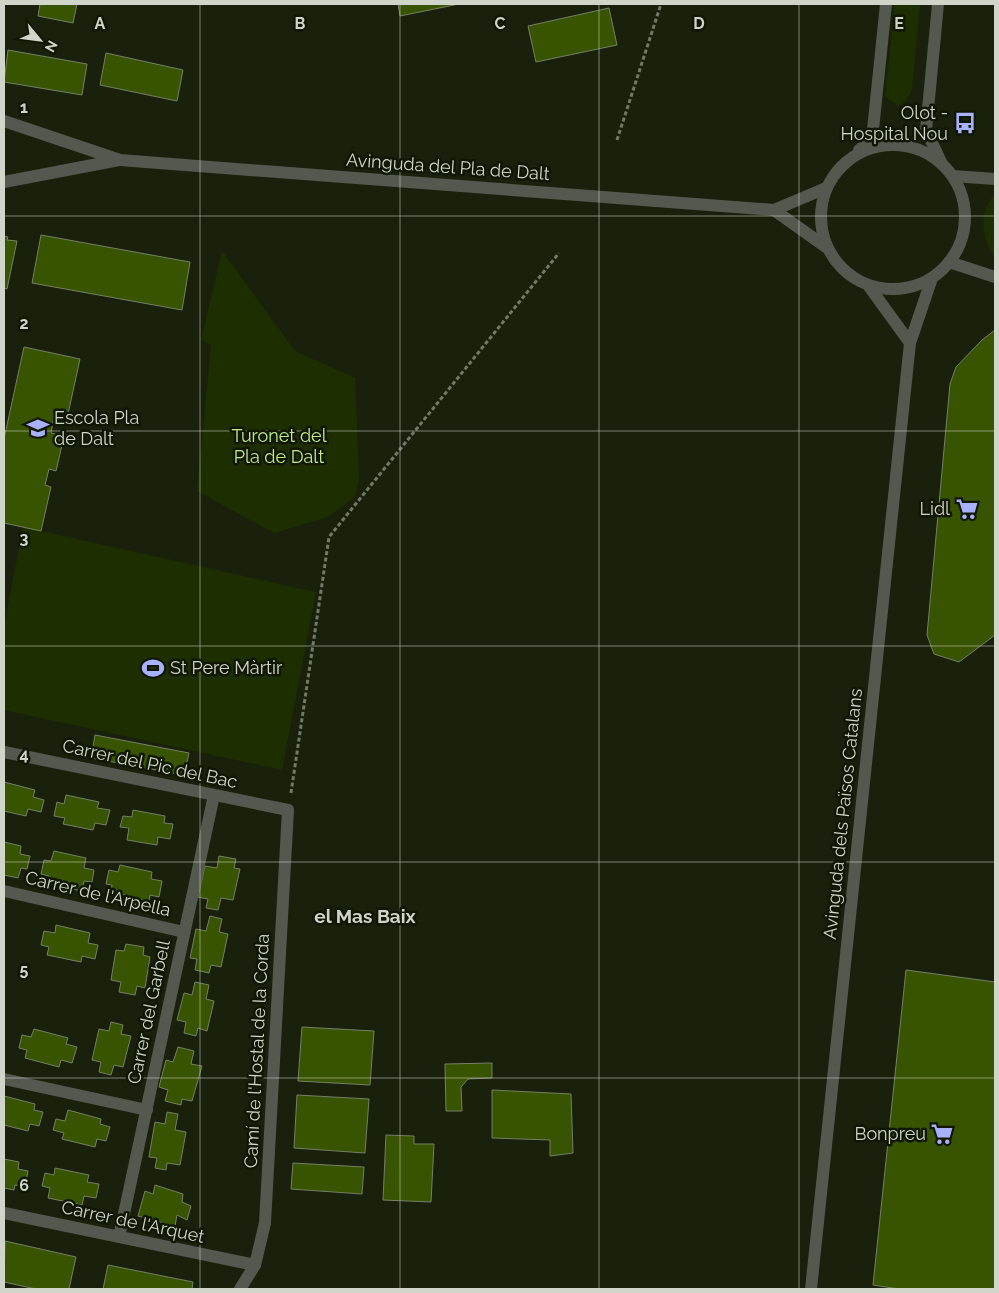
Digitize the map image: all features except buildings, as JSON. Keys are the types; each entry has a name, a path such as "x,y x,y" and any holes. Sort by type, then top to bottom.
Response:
{"street":[{"path":"826,247 820,217 826,188 836,172 872,139 886,4"},
{"path":"938,4 926,130 942,164"},
{"name":"Avinguda del Pla de Dalt","path":"4,121 120,160 774,210 826,188"},
{"path":"774,210 826,247 837,263 851,276 868,285 890,289 912,287 932,278 949,262 960,245 965,225 964,205 960,190 952,176 942,164 926,152 907,146 887,145 867,149 850,158"},
{"name":"Avinguda del Pla de Dalt","path":"4,182 120,160"},
{"path":"952,176 995,179"},
{"path":"949,262 995,277"},
{"name":"Avinguda dels Països Catalans","path":"811,1289 910,343 932,278"},
{"path":"868,285 910,343"},
{"name":"Carrer del Pic del Bac","path":"4,752 288,810"},
{"name":"Carrer del Garbell","path":"119,1237 214,795"},
{"name":"Camí de l'Hostal de la Corda","path":"240,1289 255,1265 265,1223 288,810"},
{"name":"Carrer de l'Arpella","path":"4,891 184,932"},
{"path":"4,1079 147,1110"},
{"name":"Carrer de l'Arquet","path":"4,1214 255,1265"}],"path":[{"path":"617,140 662,4"},
{"path":"288,810 329,537 559,253"}],"green space":[{"path":"895,4 920,4 912,89 906,101 898,106 885,96"},
{"path":"995,195 995,258 987,243 983,226 986,209"},
{"name":"Turonet del Pla de Dalt","path":"222,251 295,351 355,378 359,479 355,497 328,517 274,533 197,491 211,345 201,340"},
{"name":"St Pere Màrtir","path":"23,527 316,592 282,770 4,710 4,626"}],"place":[{"name":"Olot - Hospital Nou","path":"965,123"},
{"name":"Escola Pla de Dalt","path":"38,428"},
{"name":"Lidl","path":"967,509"},
{"name":"St Pere Màrtir","path":"153,668"},
{"name":"Bonpreu","path":"942,1134"}],"district":[{"name":"el Mas Baix","path":"365,916"}]}
